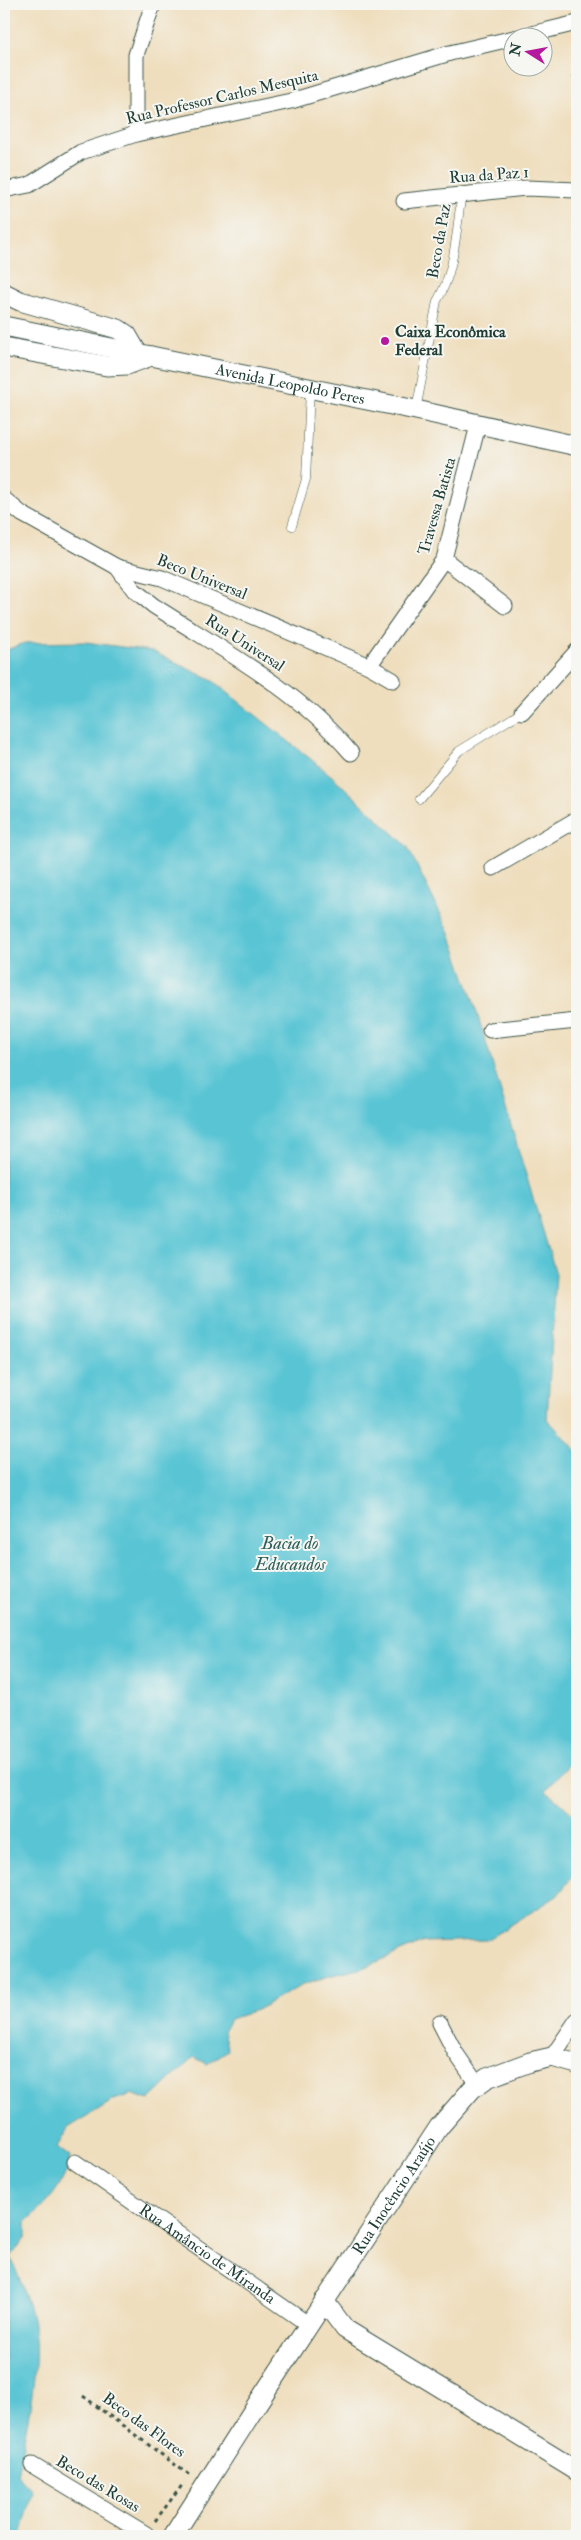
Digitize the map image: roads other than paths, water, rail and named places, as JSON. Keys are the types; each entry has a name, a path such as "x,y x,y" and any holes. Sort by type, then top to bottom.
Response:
{"street":[{"path":"136,134 136,55 153,4"},
{"name":"Rua Professor Carlos Mesquita","path":"554,31 576,27"},
{"name":"Rua Professor Carlos Mesquita","path":"4,190 29,185 81,152 136,134 291,101 450,53 504,40"},
{"name":"Rua da Paz 1","path":"404,201 462,193 526,188 577,190"},
{"path":"4,293 20,301 118,329 145,355 127,365 107,366 4,347"},
{"name":"Avenida Leopoldo Peres","path":"4,326 416,410 577,446"},
{"name":"Travessa Batista","path":"369,666 444,559 478,425"},
{"name":"Beco Universal","path":"4,499 22,514 117,567 162,578 369,666 393,680"},
{"path":"444,559 505,606"},
{"name":"Rua Universal","path":"117,567 134,590 154,606 290,693 328,725 351,753"},
{"path":"522,712 577,651"},
{"path":"493,868 577,819"},
{"path":"490,1030 577,1021"},
{"path":"577,2020 552,2057 577,2064"},
{"path":"440,2023 455,2052 477,2084"},
{"name":"Rua Inocêncio Araújo","path":"173,2536 324,2301 439,2128 477,2084 521,2065 552,2057"},
{"name":"Rua Amâncio de Miranda","path":"75,2162 309,2325 345,2329"},
{"name":"Rua Amâncio de Miranda","path":"324,2301 345,2329 577,2471"},
{"name":"Beco das Rosas","path":"32,2465 146,2535"}],"lane":[{"path":"576,27 577,77"},
{"name":"Beco da Paz","path":"416,410 437,301 445,289 449,274 462,193"},
{"path":"292,526 306,478 310,389"},
{"path":"419,799 459,751 522,712"}],"water":[{"name":"Bacia do Educandos","path":"85,642 152,651 213,681 333,777 407,846 449,931 473,1000 556,1274 547,1419 577,1451 577,1656 575,1657 577,1659 577,1755 546,1790 577,1818 577,1871 557,1896 487,1940 424,1942 360,1969 304,1984 257,2010 230,2019 223,2032 228,2050 207,2064 194,2057 149,2100 131,2094 114,2100 68,2128 57,2147 70,2157 68,2167 60,2185 48,2201 26,2222 26,2236 11,2257 29,2307 35,2338 33,2389 17,2475 33,2492 21,2536 4,2536 4,651 25,643"}],"place":[{"name":"Caixa Econômica Federal","path":"385,341"}]}
